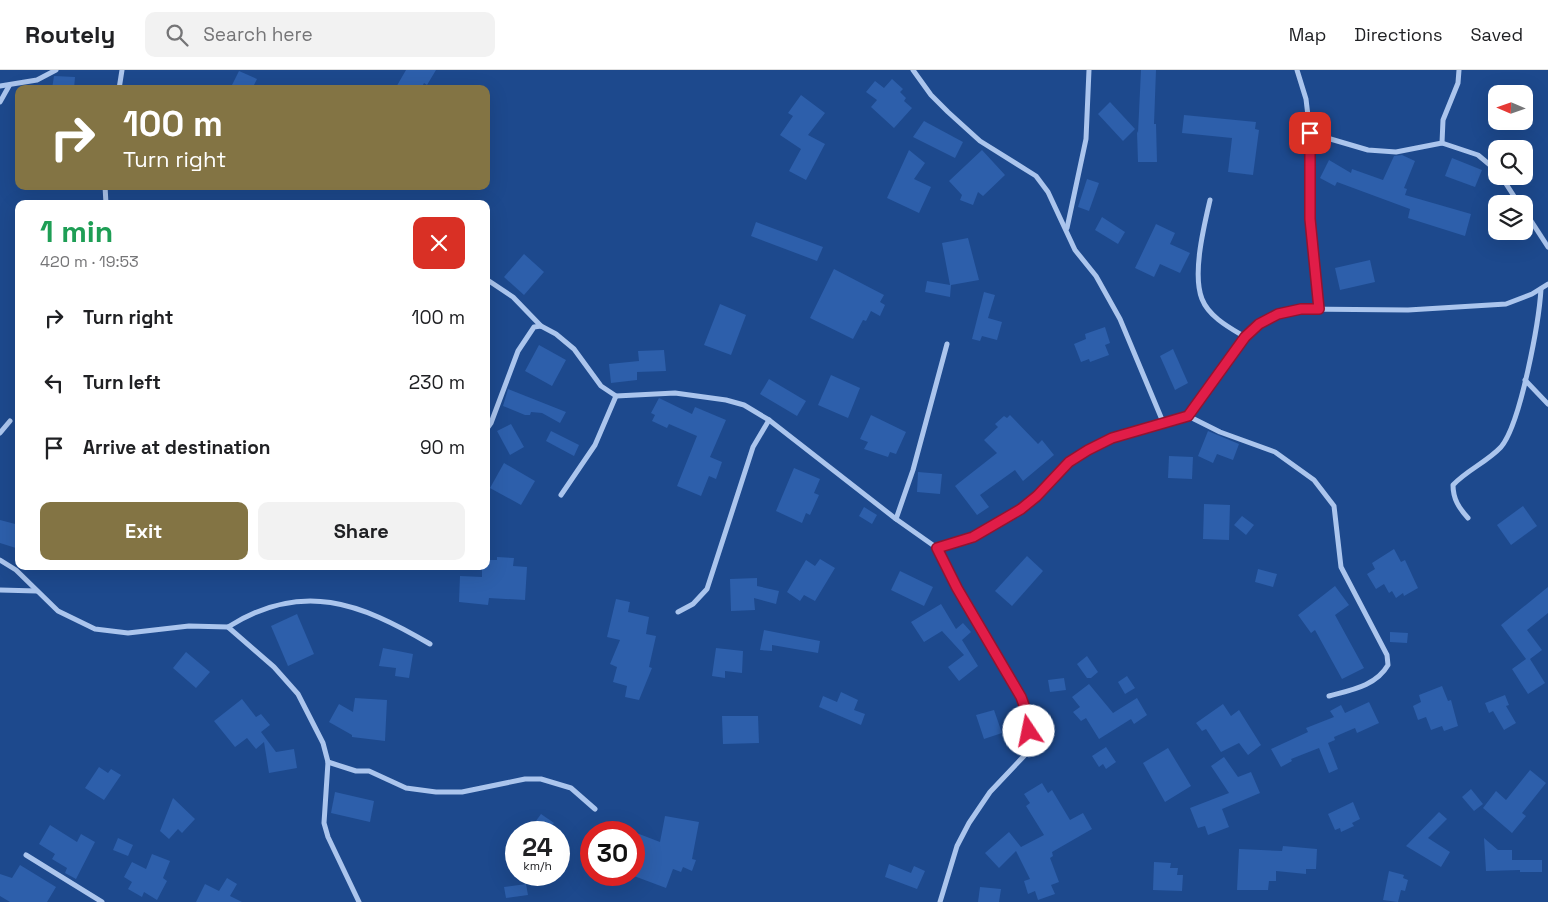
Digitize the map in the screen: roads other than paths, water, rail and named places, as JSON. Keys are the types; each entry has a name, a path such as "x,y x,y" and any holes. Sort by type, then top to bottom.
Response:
{"street":[{"path":"0,86 37,80 56,70"},
{"path":"120,85 122,70"},
{"path":"913,70 931,95 980,141 1036,176 1048,192 1067,228 1075,250 1096,276 1120,319 1163,422"},
{"path":"1067,228 1086,139 1089,70"},
{"path":"1297,70 1306,99 1310,133 1310,219 1319,309"},
{"path":"1442,143 1444,120 1458,83 1459,70"},
{"path":"0,102 9,86"},
{"path":"1310,133 1368,150 1396,152 1442,143 1478,155 1488,163"},
{"path":"1210,200 1201,240 1199,276 1202,299 1220,320 1245,337"},
{"path":"1533,224 1548,247"},
{"path":"490,281 531,312 541,326 556,334 574,350 601,386 616,396 674,394 704,396 744,406 770,420 896,519 937,548 957,588 1021,697 1028,716 1030,746 1024,756 990,792 969,823 957,846 940,902"},
{"path":"1188,416 1245,337 1259,324 1278,314 1301,309 1408,310 1506,304 1541,289 1548,284"},
{"path":"1468,518 1459,507 1453,495 1453,485 1501,446 1511,429 1540,314 1541,289"},
{"path":"490,424 518,351 534,327 541,326"},
{"path":"896,519 913,470 947,344"},
{"path":"1524,380 1548,404"},
{"path":"561,495 595,445 616,396"},
{"path":"937,548 973,537 1021,509 1037,496 1069,462 1088,450 1112,438 1188,416 1220,432 1276,452 1314,480 1334,506 1341,567 1387,655 1388,665 1384,673 1374,680 1356,688 1329,696"},
{"path":"678,612 693,604 707,589 753,447 770,420"},
{"path":"0,433 10,421"},
{"path":"0,560 15,569"},
{"path":"16,570 58,611 95,629 128,633 189,626 228,627 250,613 274,605 303,601 334,602 383,618 430,644"},
{"path":"0,590 38,591"},
{"path":"228,627 261,655 298,694 318,730 328,762 324,823 331,844 359,902"},
{"path":"328,762 369,772 406,788 436,792 462,792 525,779 541,779 571,788 595,809"},
{"path":"26,855 102,902"}]}
